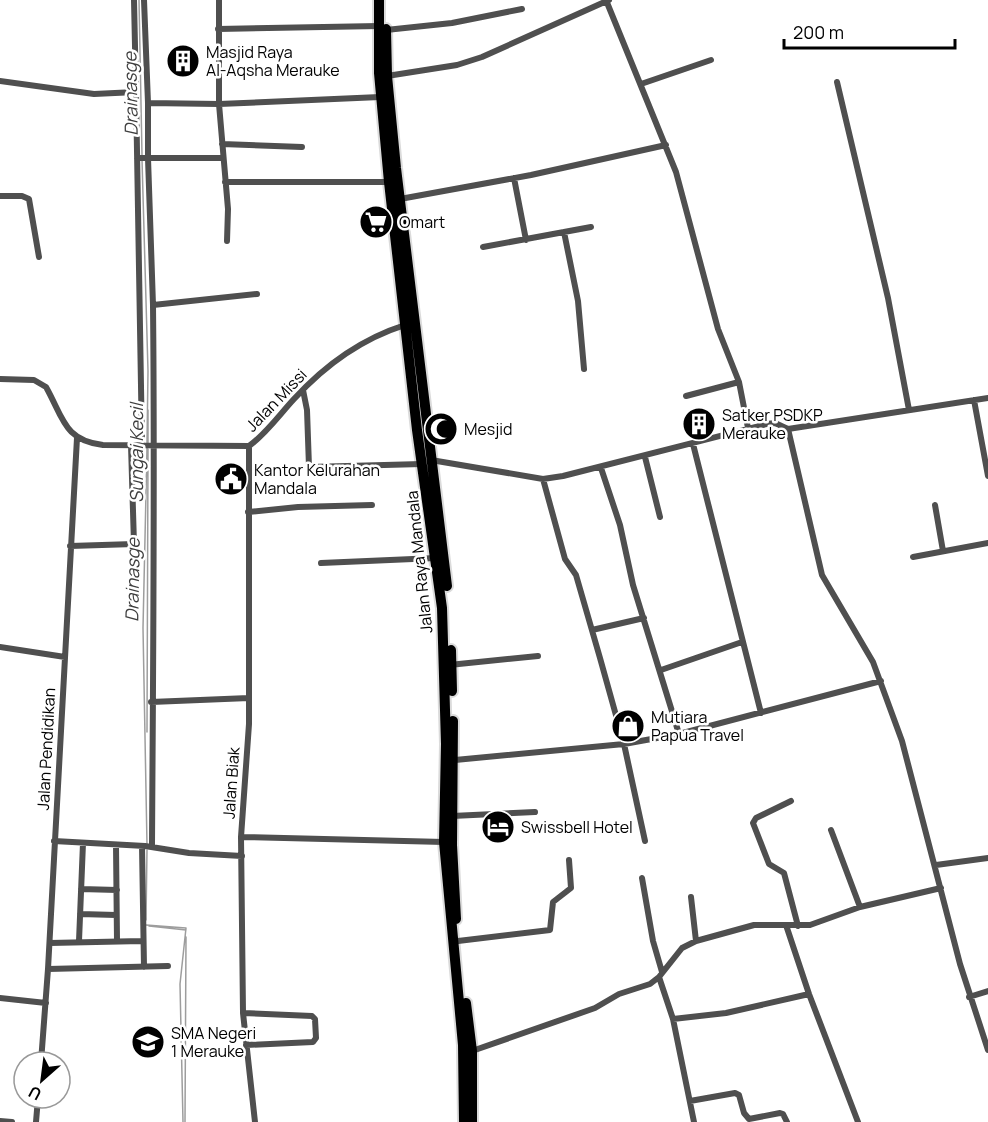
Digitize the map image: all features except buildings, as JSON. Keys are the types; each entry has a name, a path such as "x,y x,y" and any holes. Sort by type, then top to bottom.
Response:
{"highway":[{"name":"Jalan Raya Mandala","path":"379,0 387,76 392,168 389,182 405,325 446,570 448,665 454,760 452,816 463,1045 464,1122"},
{"name":"Jalan Raya Mandala","path":"386,0 380,97 392,168 400,199 448,665 444,842 459,974 472,1051 472,1122"}],"street":[{"path":"134,0 136,93 153,305 149,445"},
{"path":"144,0 148,103 143,158 151,702 142,941 144,967"},
{"path":"219,0 219,104 227,241"},
{"path":"387,76 457,65 482,57 608,0 666,145 718,329 739,382 748,428"},
{"path":"219,28 383,28 441,24 522,9"},
{"path":"641,84 711,60"},
{"path":"0,81 94,94 136,93"},
{"path":"837,82 888,298 909,410"},
{"path":"148,103 219,104 380,97"},
{"path":"222,144 302,147"},
{"path":"400,199 514,178 666,145"},
{"path":"143,158 223,158"},
{"path":"514,178 526,240"},
{"path":"225,182 389,182"},
{"path":"0,196 22,196 29,200 39,257"},
{"path":"483,247 591,227"},
{"path":"564,232 578,301 584,369"},
{"path":"153,305 257,294"},
{"name":"Jalan Missi","path":"77,438 98,444 249,446 303,390 352,348 405,325"},
{"path":"0,379 41,383 51,396 69,432 77,438"},
{"path":"686,396 739,382"},
{"path":"303,390 307,410 309,467 426,461 543,478 601,468 771,423 788,429 988,398"},
{"path":"974,400 988,477"},
{"path":"788,429 822,575 853,626 881,681 902,741 969,997 988,1050"},
{"name":"Jalan Pendidikan","path":"42,1050 50,943 77,438"},
{"path":"693,444 761,713"},
{"path":"70,546 134,544 130,445"},
{"name":"Jalan Biak","path":"249,446 249,698 241,837 243,1013 255,1122"},
{"path":"645,457 660,517"},
{"path":"601,468 620,525 644,618 679,734"},
{"path":"543,478 565,559 576,575 592,630 624,744 645,841"},
{"path":"249,512 298,507 372,505"},
{"path":"935,505 943,551"},
{"path":"913,557 988,543"},
{"path":"321,563 436,558"},
{"path":"592,630 644,618"},
{"path":"661,670 742,642"},
{"path":"0,646 65,657"},
{"path":"448,665 538,656"},
{"path":"454,760 624,744 679,734 881,681"},
{"path":"151,702 249,698"},
{"path":"791,801 756,818 753,823 769,864 784,873 798,926"},
{"path":"452,816 535,812"},
{"path":"831,830 860,907"},
{"path":"241,837 444,842"},
{"path":"54,841 242,856"},
{"path":"79,941 83,843"},
{"path":"116,845 117,940"},
{"path":"936,865 988,858"},
{"path":"458,941 550,930 553,902 571,888 569,860"},
{"path":"642,878 653,941 673,1018 694,1122"},
{"path":"472,1051 595,1008 619,994 650,984 682,948 696,942 754,925 798,926 820,922 860,907 940,888"},
{"path":"81,889 117,890"},
{"path":"691,897 696,942"},
{"path":"80,914 116,915"},
{"path":"786,926 809,994 858,1122"},
{"path":"50,943 142,941"},
{"path":"48,969 168,966"},
{"path":"969,997 988,992"},
{"path":"673,1018 726,1013 809,994"},
{"path":"0,998 46,1003"},
{"path":"243,1013 312,1016 316,1021 316,1038 313,1042 246,1045"},
{"path":"690,1101 737,1094 749,1119 755,1120 780,1113 787,1122"},
{"path":"0,1121 12,1122"}],"waterway":[{"name":"Sungai Kecil","path":"139,0 142,155"},
{"name":"Sungai Kecil","path":"142,160 148,371 147,443"},
{"name":"Sungai Kecil","path":"148,410 148,444"},
{"name":"Sungai Kecil","path":"147,448 143,628 147,845"},
{"name":"Sungai Kecil","path":"147,732 148,449"},
{"name":"Sungai Kecil","path":"146,920 147,850"},
{"name":"Drainasge","path":"146,925 186,928 180,984 183,1122"},
{"name":"Sungai Kecil","path":"149,926 186,930"},
{"name":"Sungai Kecil","path":"185,1122 186,937"}],"place":[{"name":"Masjid Raya Al-Aqsha Merauke","path":"183,61"},
{"name":"Omart","path":"376,222"},
{"name":"Satker PSDKP Merauke","path":"699,424"},
{"name":"Mesjid","path":"441,429"},
{"name":"Kantor Kelurahan Mandala","path":"231,479"},
{"name":"Mutiara Papua Travel","path":"628,726"},
{"name":"Swissbell Hotel","path":"498,827"},
{"name":"SMA Negeri 1 Merauke","path":"148,1042"}]}
